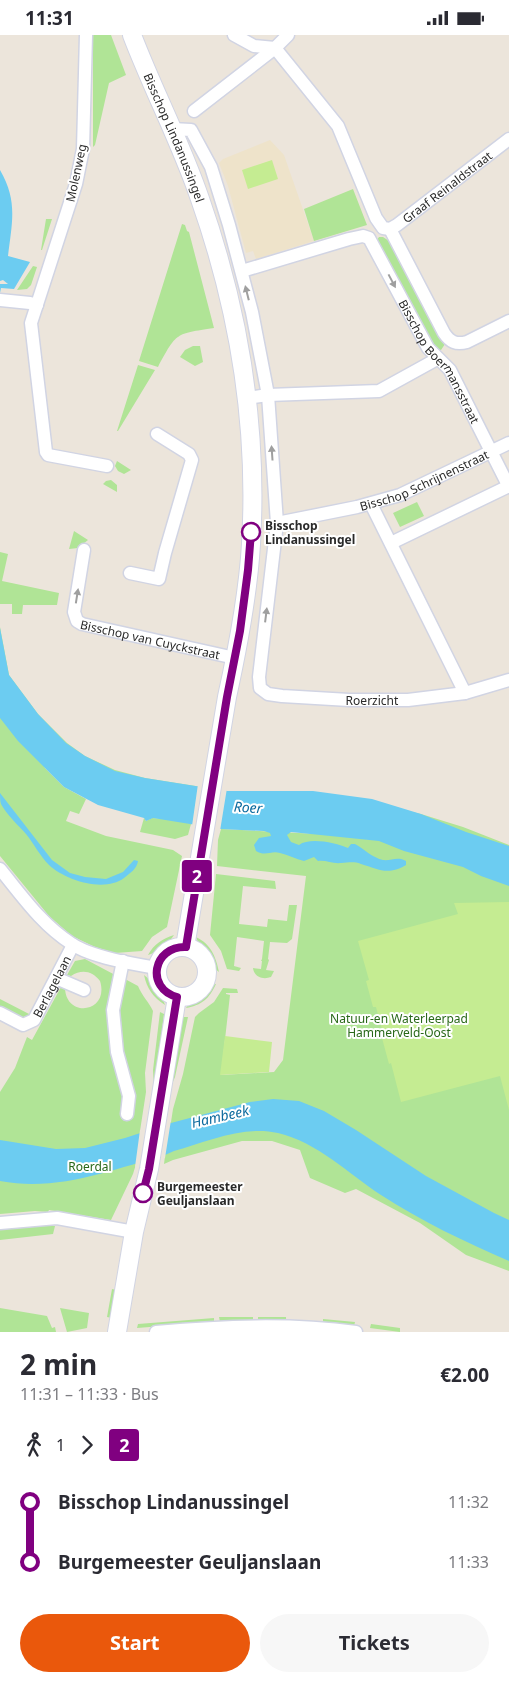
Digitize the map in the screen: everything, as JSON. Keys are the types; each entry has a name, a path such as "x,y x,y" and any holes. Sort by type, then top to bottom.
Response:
{"main road":[{"name":"Bisschop Lindanussingel","path":"132,35 194,183 216,245 234,315 247,398 251,463 251,545 235,658 186,947"},
{"path":"186,947 202,957 206,967 206,976 204,983 196,993 177,997 161,986 157,976 157,968 159,961 167,951 186,947"},
{"path":"117,1332 134,1232 149,1169 177,997"}],"street":[{"name":"Molenweg","path":"86,35 83,149 76,184 31,323 46,452 48,455 107,466"},
{"path":"234,35 254,45 275,48"},
{"path":"194,111 275,48 288,35"},
{"name":"Bisschop Boermansstraat","path":"275,48 338,126 376,218 386,228 444,333 452,342 462,344 509,321"},
{"name":"Bisschop Lindanussingel","path":"172,129 191,130 203,150 214,176 242,271 258,339 268,395 277,523 261,663"},
{"name":"Graaf Reinaldstraat","path":"386,228 507,145"},
{"name":"Bisschop Boermansstraat","path":"242,271 363,235 369,238 428,348 450,370 509,487"},
{"path":"0,300 37,305"},
{"path":"247,398 268,395 379,391 437,359"},
{"path":"130,573 159,579 164,553 192,461 189,454 157,434"},
{"name":"Bisschop Schrijnenstraat","path":"277,523 371,504 400,495 509,443"},
{"path":"391,543 509,487"},
{"path":"371,504 465,693"},
{"name":"Bisschop van Cuyckstraat","path":"84,550 74,612 77,621 82,624 235,658"},
{"name":"Roerzicht","path":"261,663 259,685 264,691 272,695 349,700 408,700 465,693 509,680"},
{"path":"0,869 44,923 73,945 123,961 157,968"},
{"name":"Berlagelaan","path":"0,1013 23,1025 34,1020 73,945"},
{"path":"123,961 113,1010 117,1052 129,1095 127,1114"},
{"path":"56,978 84,990"},
{"path":"0,1223 57,1218 134,1232"},
{"path":"156,1332 206,1328 356,1332"}],"shaded area":[{"path":"270,140 284,155 314,241 256,259 253,251 246,253 228,186 219,163 223,159"}],"green space":[{"path":"89,35 111,35 126,75 109,83 93,147 93,52 89,52"},
{"path":"272,160 278,179 248,189 242,170"},
{"path":"353,189 367,225 314,241 304,209"},
{"path":"46,219 52,219 41,250"},
{"path":"182,224 185,225 189,232 214,328 191,332 178,337 169,347 158,367 139,361"},
{"path":"379,237 389,241 445,344 441,350 434,348 377,240"},
{"path":"33,266 37,267 31,285 27,289 17,290"},
{"path":"193,346 200,346 203,362 195,366 180,357 185,350"},
{"path":"138,365 155,370 117,431"},
{"path":"117,461 131,470 124,474 118,471 115,466"},
{"path":"111,480 117,485 117,492 103,484"},
{"path":"417,502 424,516 400,527 393,513"},
{"path":"74,531 88,540 78,548 69,549"},
{"path":"0,552 8,554 2,581 59,593 57,605 23,605 22,614 12,614 12,604 0,604"},
{"path":"0,627 9,675 38,714 67,743 85,756 115,770 145,778 227,791 385,806 421,814 463,827 509,845 509,1271 466,1255 420,1223 356,1189 345,1193 310,1178 300,1150 272,1141 242,1141 164,1164 165,1156 136,1164 111,1220 49,1210 48,1212 35,1211 0,1214 0,1092 15,1068 27,1037 32,1040 61,987 65,987 67,997 72,1004 79,1008 86,1008 99,1000 101,992 100,981 94,975 87,972 79,972 71,976 67,975 75,961 85,959 117,976 110,1025 114,1055 124,1093 131,1094 118,1023 120,994 125,979 138,986 153,1011 145,1073 146,1092 140,1131 171,1122 195,1017 214,1002 223,988 237,989 238,993 226,993 230,995 221,1075 274,1072 283,1060 306,876 217,866 218,840 221,829 318,834 375,840 350,834 324,831 234,828 191,824 188,835 175,839 140,832 144,818 146,821 152,818 167,819 119,805 88,791 44,767 64,787 86,799 79,814 70,811 66,821 106,836 173,850 182,856 167,927 152,937 142,951 115,953 95,947 72,936 49,916 0,856"},
{"path":"216,874 275,881 276,889 243,886 239,924 267,927 268,919 287,921 289,905 297,905 292,939 287,943 270,942 269,960 266,970 274,971 271,977 259,977 255,974 253,968 261,969 264,941 237,937 234,966 241,968 239,971 227,969 221,951 210,935"},
{"name":"Natuur-en Waterleerpad Hammerveld-Oost","path":"509,902 509,1110 500,1076 401,1102 391,1063 389,1064 382,1038 384,1037 376,1007 373,1007 366,981 369,980 358,941 458,914 454,903"},
{"path":"174,935 163,948 148,955 159,942"},
{"path":"196,937 206,943 212,951 219,972 205,956"},
{"path":"144,975 157,989 165,1005 151,992"},
{"path":"216,984 211,994 204,1001 186,1008 204,990"},
{"path":"0,999 31,1015 24,1019 0,1008"},
{"path":"160,1012 164,1014 154,1088 153,1070"},
{"path":"181,1017 188,1017 175,1077 169,1091"},
{"path":"225,1036 272,1042 269,1072 220,1075"},
{"path":"28,1225 55,1226 53,1234 0,1240 0,1228"},
{"path":"112,1289 116,1290 112,1318 107,1317"},
{"path":"0,1308 47,1316 52,1328 55,1327 56,1332 0,1332"},
{"path":"60,1308 89,1313 87,1328 67,1332"},
{"path":"219,1317 253,1317 253,1321 220,1322"},
{"path":"258,1317 286,1317 286,1322 258,1321"},
{"path":"214,1318 214,1322 137,1328 138,1324"},
{"path":"323,1319 355,1322 354,1326 323,1324"},
{"path":"371,1324 400,1328 400,1332 370,1328"}],"water":[{"path":"0,170 6,181 12,212 8,256 30,262 14,289 1,288 0,293 0,284 8,284 3,280 0,281"},
{"name":"Roer","path":"0,628 9,675 38,714 66,743 85,756 115,771 145,778 227,791 313,791 372,799 421,814 466,832 509,846 509,886 463,867 404,851 379,841 291,832 287,835 291,842 299,845 316,841 337,844 348,848 351,844 355,844 379,859 400,859 406,861 406,865 394,870 383,871 355,863 318,861 314,857 304,861 277,852 260,853 256,851 254,845 259,838 271,836 270,833 264,831 221,829 153,818 146,821 144,818 98,805 64,787 18,741 0,718"},
{"path":"0,793 52,860 70,873 106,879 123,872 134,860 138,861 136,866 133,871 116,882 96,884 74,880 49,865 26,834 6,812 1,804"},
{"name":"Hambeek","path":"273,1099 299,1101 324,1111 426,1176 509,1220 509,1261 460,1239 412,1214 381,1195 319,1151 292,1137 278,1133 252,1131 225,1136 104,1173 63,1182 22,1184 0,1181 0,1140 56,1149 85,1148 250,1102"}],"pier":[{"path":"198,784 227,788 220,831 192,826"},
{"path":"171,1120 165,1158 135,1167 140,1130"}],"bus line":[{"name":"2","path":"143,1193 149,1169 177,997 163,989 157,976 157,968 159,961 167,951 178,947 186,947 227,697 240,631 251,532"}],"place":[{"name":"Bisschop Lindanussingel","path":"251,532"},
{"name":"Burgemeester Geuljanslaan","path":"143,1193"}],"park label":[{"name":"Roerdal","path":"90,1166"}]}
